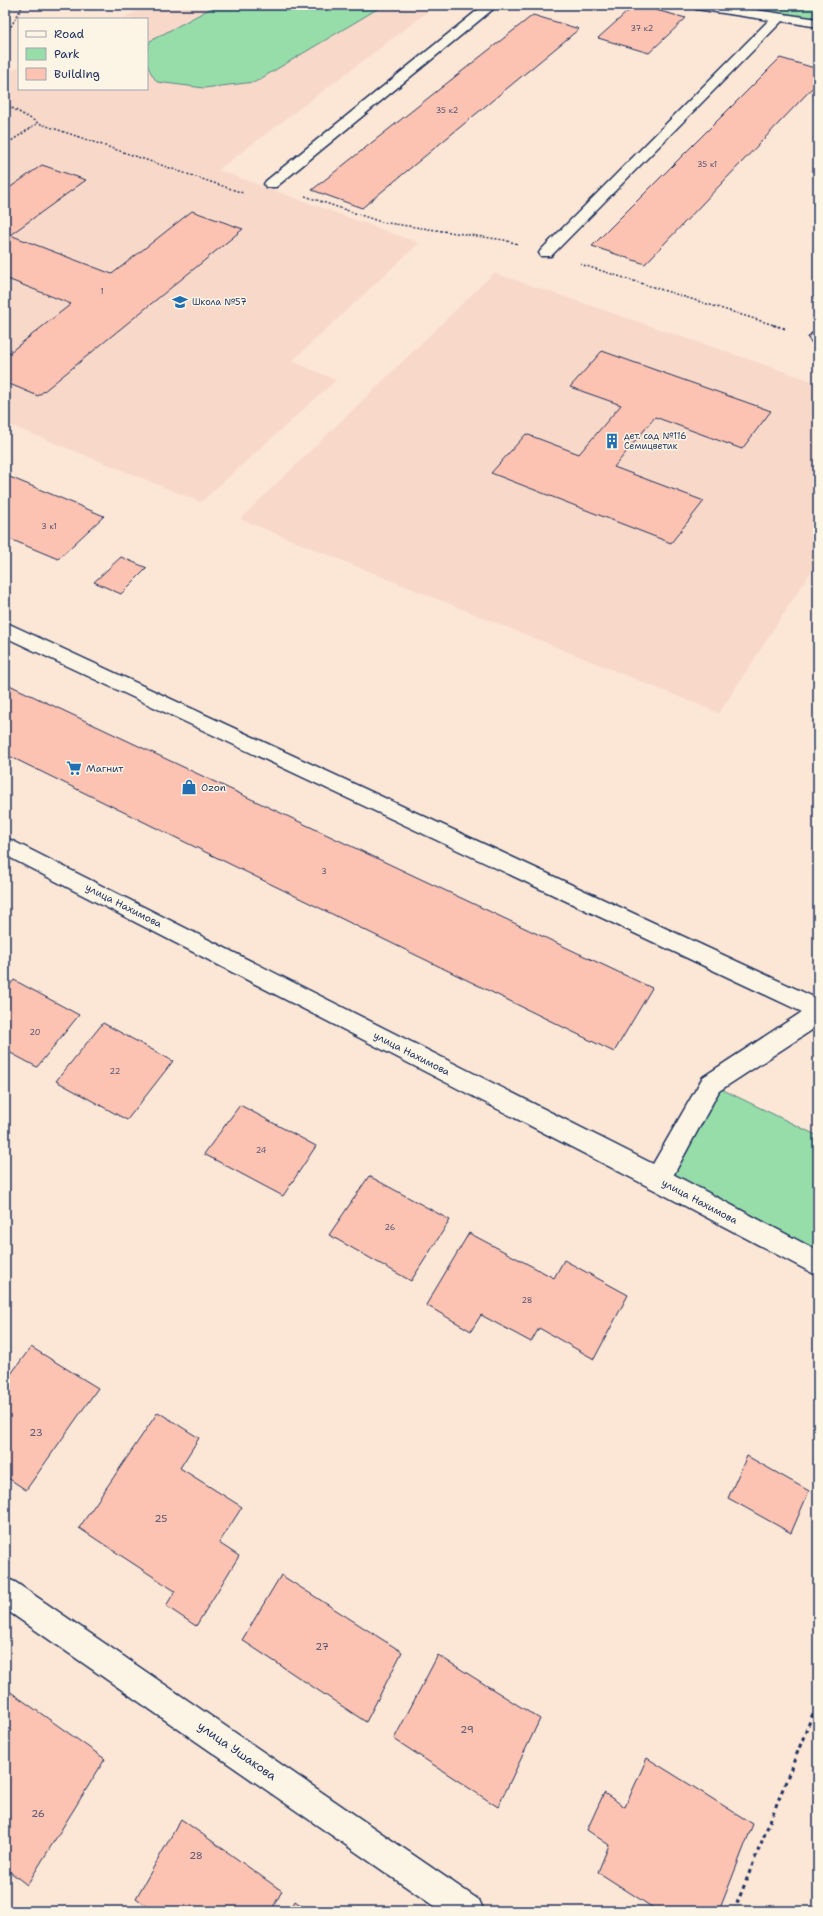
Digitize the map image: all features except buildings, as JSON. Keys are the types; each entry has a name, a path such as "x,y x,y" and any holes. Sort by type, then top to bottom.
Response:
{"street":[{"path":"271,184 492,5"},
{"path":"696,5 818,23"},
{"path":"546,253 779,17"},
{"path":"5,629 818,1009"},
{"name":"улица Нахимова","path":"5,845 658,1179 818,1264"},
{"path":"658,1179 711,1084 818,1014"},
{"name":"улица Ушакова","path":"5,1592 468,1911"}],"path":[{"path":"5,37 23,5"},
{"path":"5,104 38,123 246,194"},
{"path":"5,145 38,123"},
{"path":"734,1911 818,1701"}],"shaded area":[{"name":"Школа №57","path":"150,5 437,5 218,170 419,243 292,361 336,380 201,502 5,423 5,73 18,67 18,90 148,90 148,18 123,18"},
{"path":"494,273 818,383 818,561 719,713 240,519"}],"green space":[{"path":"217,5 384,5 255,82 204,88 157,82 148,65 148,47 150,41"},
{"path":"721,5 818,5 818,20"},
{"path":"711,1084 818,1136 818,1264 658,1179"}],"place":[{"name":"Школа №57","path":"180,302"},
{"name":"дет. сад №116 Семицветик","path":"612,441"},
{"name":"Магнит","path":"74,768"},
{"name":"Ozon","path":"189,787"}]}
